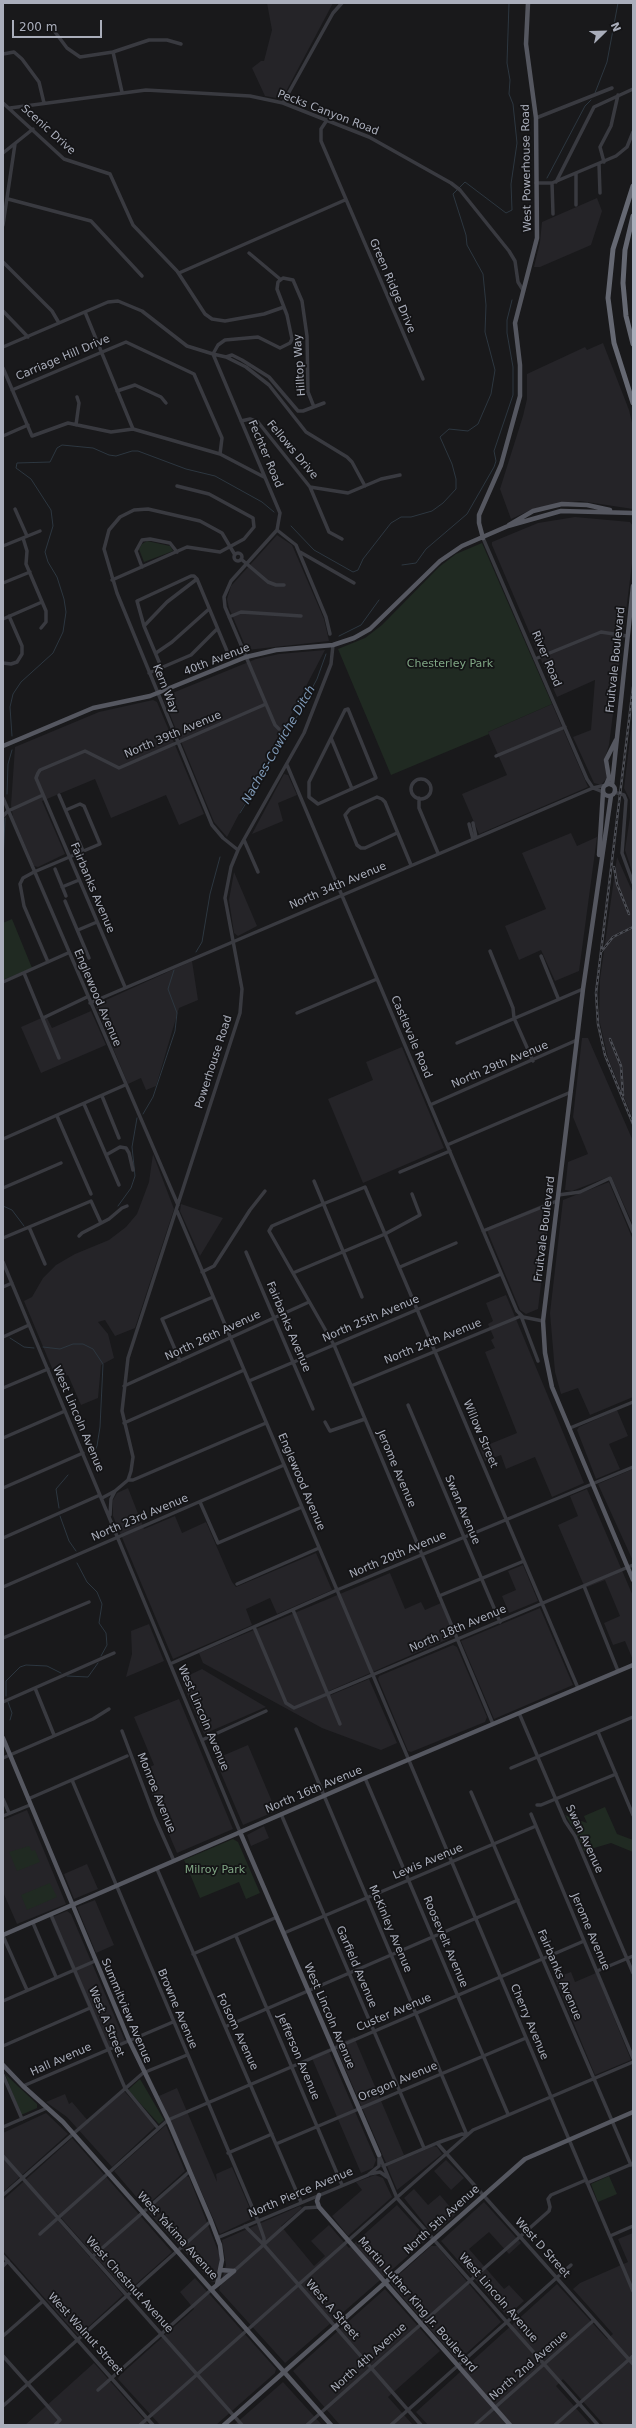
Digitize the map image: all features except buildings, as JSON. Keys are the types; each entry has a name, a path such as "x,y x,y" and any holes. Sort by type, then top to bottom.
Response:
{"highway":[{"path":"633,186 613,250 608,298 614,343 633,403"},
{"path":"633,216 625,250 623,284 626,316 633,344"}],"main road":[{"name":"West Powerhouse Road","path":"483,538 479,523 479,515 501,466 520,396 520,365 515,328 523,290 537,238 536,118 526,44 528,3"},
{"name":"40th Avenue","path":"3,746 93,708 157,694 246,657 276,650 333,645 354,638 370,629 440,561 454,551 508,526 533,511 562,504 587,505 613,511 633,513"},
{"name":"Fruitvale Boulevard","path":"633,586 619,707 618,737 612,785 613,794 600,865 583,989 543,1321 548,1372 633,1580"},
{"name":"Fruitvale Boulevard","path":"600,865 599,844 603,792 609,778 606,760 618,737"},
{"path":"606,785 612,785"},
{"path":"603,792 607,796 613,794"},
{"name":"North 16th Avenue","path":"3,1936 408,1759 633,1665"},
{"name":"Summitview Avenue","path":"3,1738 71,1905 143,2073 168,2120 211,2221 222,2256 221,2270 217,2284 212,2289"},
{"name":"West Lincoln Avenue","path":"240,1832 379,2155"},
{"name":"West Yakima Avenue","path":"3,2065 73,2133 331,2425"},
{"name":"North 5th Avenue","path":"224,2425 525,2159 633,2112"},
{"path":"319,2195 317,2201 319,2207"},
{"name":"Martin Luther King Jr. Boulevard","path":"319,2207 510,2425"},
{"path":"221,2270 234,2271"},
{"path":"217,2284 224,2281 234,2271"}],"street":[{"path":"283,103 333,13 342,3"},
{"path":"55,32 67,48 80,57 113,52 149,40 167,40 181,44"},
{"path":"3,54 14,52 22,58 39,82 44,103"},
{"path":"113,52 122,92"},
{"path":"536,118 612,88"},
{"path":"552,214 554,183 594,107 633,89"},
{"name":"Pecks Canyon Road","path":"10,108 146,90 250,96 283,103 327,120 403,155 456,186 512,257 518,282 523,290"},
{"path":"604,162 600,147 611,126 618,95"},
{"name":"Scenic Drive","path":"3,102 69,162 110,174 134,225 179,273 205,314 220,320 253,317 284,308"},
{"name":"Green Ridge Drive","path":"327,120 321,129 319,136 345,200 423,379"},
{"path":"3,153 33,129"},
{"path":"536,183 554,183 604,162 624,151 633,132"},
{"path":"3,225 8,200 15,144"},
{"path":"599,164 600,193"},
{"path":"576,173 576,205"},
{"path":"8,200 91,221 142,276"},
{"path":"179,273 345,200"},
{"path":"213,354 218,345 225,340 252,337 265,339 278,348 286,346 292,339 284,308 277,289 280,279 249,253"},
{"path":"3,262 52,311 59,323"},
{"name":"Hilltop Way","path":"226,357 232,355 269,377 298,411 304,411 314,407 308,392 308,336 302,301 293,280 287,278 280,279"},
{"path":"3,347 108,302 118,301 142,311 181,342 213,354 226,357 246,367 269,384 284,402 301,427 311,437 347,457 357,470 365,486"},
{"path":"3,311 28,336"},
{"path":"85,312 133,429"},
{"name":"Carriage Hill Drive","path":"12,390 101,351 126,342 192,371 222,438 220,454"},
{"name":"Fechter Road","path":"213,354 280,513 277,530"},
{"path":"3,368 32,436 63,424 116,433 133,429 220,454 264,476"},
{"path":"117,391 135,385 161,397 166,403"},
{"path":"76,425 79,403 77,397"},
{"path":"314,407 324,402"},
{"name":"Fellows Drive","path":"241,421 250,419 258,422 310,487 344,493 382,479 400,475"},
{"path":"3,436 28,425"},
{"path":"112,580 188,547 217,553 244,539 254,527 253,518 209,494 178,486"},
{"path":"310,487 329,532 342,539"},
{"path":"15,509 25,537 26,564 47,617 41,628"},
{"name":"Kern Way","path":"238,850 223,838 212,825 157,694 112,580 104,555 107,535 120,517 134,510 152,509 200,521 220,532 235,555 240,554 241,560 248,564"},
{"path":"279,729 275,725 229,617 225,607 224,593 231,581 248,564 277,530 294,543 299,552 326,617 330,634"},
{"path":"3,546 40,531"},
{"name":"River Road","path":"483,538 587,779 593,788"},
{"path":"142,567 136,551 142,540 150,539 170,543 177,552"},
{"path":"299,552 354,583"},
{"path":"248,564 268,582 284,585"},
{"path":"3,582 30,572"},
{"path":"162,669 144,626 137,601 191,576 194,576 197,579 227,651"},
{"path":"144,626 167,602 197,579"},
{"path":"3,619 42,602"},
{"path":"156,653 172,642 209,609"},
{"path":"229,617 241,612 301,616"},
{"path":"3,663 11,664 17,662 22,654 22,646 9,616"},
{"path":"149,673 162,669 191,655 218,629"},
{"path":"535,658 601,632 627,636"},
{"name":"Powerhouse Road","path":"128,1480 133,1461 124,1423 124,1386 128,1358 177,1212 240,1013 242,989 225,898 231,867 238,850 304,733 331,664 333,645"},
{"name":"North 39th Avenue","path":"43,796 36,778 40,770 85,750 118,768 266,704"},
{"path":"348,709 376,778 318,804 309,797 309,782 345,710 348,709"},
{"path":"496,756 565,727"},
{"path":"331,738 352,789"},
{"name":"Castlevale Road","path":"286,765 501,1274 521,1316 538,1361"},
{"path":"419,798 425,798 431,790 429,784 424,780 415,781 412,786 412,792 419,798 419,808 438,853"},
{"path":"593,788 606,785"},
{"path":"593,788 603,792"},
{"name":"North 34th Avenue","path":"90,1003 593,788"},
{"path":"613,794 624,795 626,800 622,853 633,883"},
{"path":"59,795 83,851"},
{"path":"3,816 8,811 43,796"},
{"name":"Fairbanks Avenue","path":"43,796 125,987"},
{"path":"302,801 309,797"},
{"path":"398,833 365,848 360,848 357,845 346,815 350,809 380,797 385,802 398,833 411,865"},
{"name":"Englewood Avenue","path":"3,798 68,953 178,1205"},
{"path":"48,962 19,888 23,878 100,844 85,808 80,804 66,810"},
{"path":"471,823 475,838"},
{"path":"244,840 258,872"},
{"path":"55,870 66,896"},
{"path":"628,872 633,870"},
{"path":"62,887 80,880"},
{"path":"65,901 90,958"},
{"path":"78,930 97,922"},
{"path":"490,951 513,1008 514,1018 533,1061"},
{"path":"3,982 68,953"},
{"path":"541,956 558,998"},
{"path":"24,973 59,1058"},
{"path":"297,1013 377,979"},
{"path":"457,1043 558,998 583,989"},
{"path":"43,1018 87,997"},
{"name":"North 29th Avenue","path":"430,1105 533,1061 577,1040"},
{"path":"3,1139 125,1085"},
{"path":"447,1145 571,1092"},
{"path":"102,1096 119,1138"},
{"path":"84,1104 119,1185"},
{"path":"57,1116 91,1194"},
{"path":"106,1155 120,1147 126,1148 129,1153 133,1170"},
{"path":"400,1172 450,1151"},
{"path":"3,1188 61,1163"},
{"path":"558,1194 580,1192 610,1178 633,1232"},
{"path":"314,1181 362,1297"},
{"name":"Willow Street","path":"323,1204 365,1187 578,1688"},
{"path":"202,1272 214,1266 250,1210 265,1191"},
{"path":"293,1273 385,1234 420,1215 412,1194"},
{"path":"3,1238 91,1201 101,1223"},
{"path":"483,1231 558,1201"},
{"name":"Jerome Avenue","path":"323,1204 269,1229 334,1345 493,1724"},
{"path":"79,1236 82,1232 101,1223 127,1206"},
{"name":"Englewood Avenue","path":"177,1212 408,1759"},
{"path":"29,1227 45,1264"},
{"path":"400,1267 456,1243"},
{"name":"Fairbanks Avenue","path":"246,1252 313,1409"},
{"name":"West Lincoln Avenue","path":"3,1262 110,1516 240,1832"},
{"name":"North 25th Avenue","path":"249,1381 501,1274"},
{"path":"3,1287 12,1284"},
{"path":"180,1361 162,1319 213,1297"},
{"name":"North 26th Avenue","path":"124,1386 309,1302"},
{"path":"521,1316 543,1321"},
{"name":"North 24th Avenue","path":"352,1386 521,1316"},
{"path":"3,1337 29,1326"},
{"path":"3,1388 48,1369"},
{"path":"124,1423 244,1370"},
{"path":"570,1428 633,1402"},
{"name":"Swan Avenue","path":"408,1405 500,1622"},
{"path":"3,1438 65,1411"},
{"path":"324,1422 330,1431 365,1419"},
{"path":"110,1516 111,1499 116,1491 128,1480 133,1480 266,1423"},
{"path":"3,1488 83,1453"},
{"name":"North 23rd Avenue","path":"3,1587 284,1465"},
{"name":"North 20th Avenue","path":"170,1664 337,1590 633,1467"},
{"path":"3,1538 116,1491"},
{"path":"200,1502 218,1543 302,1506"},
{"path":"237,1584 319,1548"},
{"path":"439,1596 524,1561"},
{"name":"North 18th Avenue","path":"254,1627 286,1703 290,1707 297,1707 633,1565"},
{"path":"584,1586 618,1671"},
{"path":"3,1638 89,1602"},
{"path":"293,1610 340,1724"},
{"path":"3,1702 114,1653"},
{"path":"35,1688 54,1735"},
{"path":"3,1758 109,1709"},
{"path":"202,1740 266,1711"},
{"name":"Swan Avenue","path":"519,1713 556,1799 575,1836 633,1973"},
{"path":"511,1768 633,1717"},
{"name":"McKinley Avenue","path":"296,1729 467,2135"},
{"name":"Monroe Avenue","path":"122,1731 155,1818 174,1861"},
{"path":"598,1732 633,1815"},
{"path":"28,1799 127,1756"},
{"name":"Cherry Avenue","path":"408,1759 633,2291"},
{"path":"537,1804 556,1799 616,1774"},
{"name":"Roosevelt Avenue","path":"365,1778 508,2114"},
{"name":"Browne Avenue","path":"72,1780 172,2022 258,2221 264,2238 264,2245"},
{"name":"Fairbanks Avenue","path":"471,1792 632,2164"},
{"path":"3,1799 9,1813"},
{"path":"3,1816 30,1805"},
{"name":"Garfield Avenue","path":"281,1814 424,2148"},
{"name":"Jerome Avenue","path":"531,1814 633,2058"},
{"name":"Lewis Avenue","path":"284,1933 536,1826"},
{"name":"Folsom Avenue","path":"157,1869 214,2003 227,2026 276,2144 303,2202 307,2207"},
{"path":"227,2026 518,1900"},
{"name":"West A Street","path":"51,1915 125,2088 158,2128"},
{"path":"193,1954 277,1918"},
{"path":"33,1922 56,1977"},
{"path":"3,1936 27,1990"},
{"name":"Jefferson Avenue","path":"236,1936 342,2185"},
{"name":"Custer Avenue","path":"40,2234 168,2120 584,1941"},
{"path":"597,1971 633,1956"},
{"path":"3,2001 95,1961"},
{"path":"3,2046 90,2008"},
{"name":"Hall Avenue","path":"23,2086 172,2022"},
{"name":"Oregon Avenue","path":"276,2144 526,2038"},
{"path":"3,2195 143,2073 187,2055"},
{"path":"140,2425 473,2130 633,2062"},
{"path":"3,2075 22,2119"},
{"path":"3,2127 47,2108"},
{"path":"228,2153 272,2134"},
{"path":"383,2166 424,2148 462,2134 467,2135"},
{"name":"West D Street","path":"438,2143 633,2364"},
{"name":"West Lincoln Avenue","path":"379,2155 397,2198 435,2239 598,2425"},
{"name":"North Pierce Avenue","path":"217,2238 368,2175 378,2166 379,2155"},
{"name":"West Chestnut Avenue","path":"3,2156 242,2425"},
{"name":"North 4th Avenue","path":"307,2425 549,2211 550,2207 548,2199 551,2195 632,2164"},
{"path":"92,2257 190,2171"},
{"path":"368,2175 380,2172 389,2180"},
{"path":"234,2271 307,2207 319,2207"},
{"path":"3,2406 211,2221"},
{"name":"West A Street","path":"245,2226 264,2245 421,2425"},
{"path":"610,2236 633,2226"},
{"name":"West Walnut Street","path":"3,2256 153,2425"},
{"path":"3,2266 8,2261"},
{"path":"391,2425 571,2265"},
{"path":"98,2390 162,2335 212,2289"},
{"path":"3,2336 42,2301"},
{"name":"North 2nd Avenue","path":"475,2425 594,2320"},
{"path":"3,2356 60,2420 55,2425"},
{"path":"555,2425 633,2356"}],"shaded area":[{"path":"267,3 333,3 282,99 265,96 252,68 261,61 264,61 272,30"},
{"path":"597,198 602,211 591,245 540,267 534,267 540,242 542,222"},
{"path":"603,343 629,410 633,427 633,509 580,501 533,509 511,519 500,489 527,399 527,374 585,347 587,350"},
{"path":"575,517 630,522 633,526 633,556 609,745 604,761 607,778 601,785 594,783 573,737 591,730 595,680 557,697 492,545 492,542 538,523"},
{"path":"277,535 292,545 324,619 329,641 247,650 229,608 227,599 231,586"},
{"path":"325,650 227,837 214,822 164,700 165,696 256,659 279,654"},
{"path":"153,700 157,702 204,814 179,825 166,795 111,818 95,779 42,801 65,854 38,867 34,866 13,817 11,805 15,747 99,712"},
{"path":"552,704 588,787 479,834 462,794 507,775 488,732"},
{"path":"633,714 633,874 625,850 630,817 630,800 624,788"},
{"path":"284,774 288,775 297,795 278,803 283,821 252,834"},
{"path":"571,833 577,846 597,837 579,971 555,981 541,950 519,960 505,926 546,909 522,853"},
{"path":"617,857 633,893 633,1119 608,1058 599,1019 600,979"},
{"path":"234,872 257,926 238,936 234,933 229,900"},
{"path":"192,961 198,1000 179,1008 156,1086 146,1090 141,1078 128,1084 95,1005"},
{"path":"91,1011 106,1045 41,1073 21,1027 46,1016 52,1028"},
{"path":"582,1038 588,1038 633,1141 633,1225 611,1176 572,1191 565,1190 568,1162 588,1154 573,1117"},
{"path":"402,1047 444,1148 363,1183 328,1099 373,1080 366,1062"},
{"path":"153,1154 174,1209 135,1328 115,1336 105,1320 98,1322 108,1334 114,1358 101,1365 98,1398 81,1405 68,1375 57,1380 24,1301 32,1297 43,1278 56,1265 75,1254 109,1240 126,1227 137,1214 149,1182"},
{"path":"609,1182 633,1240 633,1397 590,1415 578,1388 561,1394 555,1372 550,1313 563,1200"},
{"path":"551,1201 538,1309 526,1314 520,1310 486,1228"},
{"path":"181,1204 223,1218 200,1256 180,1211"},
{"path":"506,1295 584,1483 552,1497 535,1457 506,1469 501,1455 485,1461 480,1448 517,1433 485,1352 495,1348 491,1340 494,1338 488,1324 493,1321 486,1303"},
{"path":"617,1410 628,1436 609,1444 620,1469 596,1479 577,1430 579,1427"},
{"path":"633,1469 633,1561 598,1484"},
{"path":"128,1488 144,1529 175,1516 182,1533 206,1522 232,1582 236,1587 316,1553 332,1590 277,1614 270,1598 246,1609 252,1625 173,1659 113,1516 113,1500 117,1493"},
{"path":"587,1489 633,1596 633,1660 625,1641 613,1645 604,1623 620,1616 605,1580 585,1588 558,1525 578,1516 570,1496"},
{"path":"523,1565 538,1601 509,1613 502,1596 516,1590 508,1571"},
{"path":"390,1573 405,1609 421,1602 425,1610 441,1603 455,1636 329,1691 331,1695 369,1679 397,1743 381,1750 322,1728 203,1663 199,1653"},
{"path":"540,1608 573,1685 494,1719 461,1641"},
{"path":"149,1624 164,1661 126,1677 132,1654 131,1631"},
{"path":"453,1645 457,1647 487,1717 485,1722 411,1752 408,1751 378,1679 379,1676"},
{"path":"202,1669 266,1707 204,1734 181,1679"},
{"path":"179,1699 233,1829 177,1853 151,1792 157,1789 148,1768 154,1765 134,1717"},
{"path":"248,1745 276,1811 243,1825 215,1759"},
{"path":"27,1810 66,1904 17,1924 3,1892 3,1820"},
{"path":"264,1826 269,1838 251,1846 247,1835"},
{"path":"87,1864 98,1889 74,1899 64,1874"},
{"path":"95,1900 114,1945 96,1953 77,1907"},
{"path":"67,1911 71,1914 126,2043 107,2052 50,1918"},
{"path":"571,1972 575,1982 596,1973 631,2060 595,2075 555,1978"},
{"path":"354,2037 404,2155 386,2163 335,2045"},
{"path":"328,2049 376,2160 373,2168 361,2173 311,2056"},
{"path":"177,2088 217,2182 216,2174 232,2167 254,2218 220,2234 159,2096"},
{"path":"124,2091 156,2126 112,2167 67,2117 46,2102 65,2094 69,2104 72,2102 89,2122"},
{"path":"46,2113 68,2134 3,2192 3,2133"},
{"path":"166,2125 185,2171 145,2207 114,2171"},
{"path":"72,2138 172,2252 127,2292 56,2212 53,2215 123,2295 78,2336 3,2251 3,2200"},
{"path":"434,2146 437,2147 442,2154 397,2190 387,2166"},
{"path":"446,2160 464,2178 451,2190 434,2171"},
{"path":"375,2175 383,2178 392,2197 348,2236 332,2216 362,2190 356,2182"},
{"path":"186,2176 189,2177 219,2253 220,2267 215,2282 212,2282 147,2211"},
{"path":"414,2189 428,2205 440,2195 456,2214 437,2232 431,2232 404,2198"},
{"path":"484,2202 521,2243 509,2254 489,2232 469,2249 504,2289 509,2285 524,2301 507,2316 441,2241"},
{"path":"397,2205 425,2236 425,2241 285,2363 219,2290 226,2265 222,2240 300,2206 302,2208 281,2226 314,2266 325,2256 311,2241 329,2225 349,2248"},
{"path":"633,2233 633,2425 604,2425 563,2379 556,2386 591,2425 428,2425 416,2412 557,2284 607,2339 613,2334 573,2289 580,2283 628,2262 618,2239"},
{"path":"431,2246 437,2246 501,2322 459,2360 457,2360 391,2284 392,2281"},
{"path":"195,2278 276,2369 275,2373 216,2425 160,2425 118,2379 119,2376 194,2309 180,2292"},
{"path":"385,2289 440,2351 388,2397 413,2425 340,2425 293,2371"},
{"path":"94,2363 149,2425 25,2425"},
{"path":"283,2382 322,2425 234,2425"}],"green space":[{"path":"147,541 170,546 173,551 144,562 139,549 142,544"},
{"name":"Chesterley Park","path":"482,543 552,704 488,732 489,734 391,775 338,649 365,638 382,625 439,567 456,554"},
{"path":"12,919 32,968 3,980 3,923"},
{"path":"605,1807 617,1834 633,1840 633,1852 611,1843 584,1851 575,1831 565,1815 587,1823 584,1816"},
{"name":"Milroy Park","path":"233,1839 238,1842 260,1893 246,1899 239,1882 200,1898 184,1860"},
{"path":"29,1846 32,1851 35,1850 40,1862 17,1871 9,1852"},
{"path":"50,1883 57,1897 27,1910 21,1895"},
{"path":"5,2074 37,2104 37,2108 21,2115"},
{"path":"140,2079 164,2120 159,2124 128,2090"},
{"path":"609,2176 617,2194 598,2202 591,2184"}],"waterway":[{"path":"291,526 314,550 353,572 358,570 363,559 391,523 401,517 411,517 432,511 443,503 456,489 456,479 452,464 440,437 449,429 468,431 478,424 491,394 495,370 485,332 486,305 483,274 467,245 466,235 453,194 465,182 506,213 512,210 511,184 517,143 513,104 509,94 510,80 507,63 509,3"},
{"name":"Naches-Cowiche Ditch","path":"595,93 607,62 618,3"},
{"name":"Naches-Cowiche Ditch","path":"547,178 585,106 591,100"},
{"name":"Naches-Cowiche Ditch","path":"402,565 416,563 426,549 467,514 494,467 496,461 494,451 513,395 513,367 507,333 507,320 512,300"},
{"path":"12,736 10,707 13,694 21,682 53,653 63,632 66,612 64,599 57,577 48,562 45,552 53,526 51,510 31,479 16,468 17,463 50,462 57,448 62,445 93,448 109,455 116,456 132,451 138,451 186,469 215,476 262,502 274,512"},
{"name":"Naches-Cowiche Ditch","path":"339,636 361,625 379,600"},
{"name":"Naches-Cowiche Ditch","path":"240,813 285,739 317,679 326,654"},
{"path":"7,794 8,764 12,750"},
{"path":"3,863 5,818"},
{"name":"Naches-Cowiche Ditch","path":"196,952 202,942 210,894 220,857"},
{"name":"Naches-Cowiche Ditch","path":"143,1114 153,1097 175,1031 177,1013 168,989 174,970"},
{"name":"Naches-Cowiche Ditch","path":"118,1206 131,1188 135,1176 132,1147 137,1118"},
{"name":"Naches-Cowiche Ditch","path":"3,1206 12,1210 24,1226"},
{"name":"Naches-Cowiche Ditch","path":"10,1338 24,1347 34,1348"},
{"name":"Naches-Cowiche Ditch","path":"43,1347 60,1349 73,1344 83,1344 93,1349 103,1364 100,1427 97,1446 91,1459"},
{"name":"Naches-Cowiche Ditch","path":"59,1508 56,1489 68,1475"},
{"name":"Naches-Cowiche Ditch","path":"60,1516 69,1541 76,1551"},
{"name":"Naches-Cowiche Ditch","path":"77,1563 87,1582 97,1592 102,1604 99,1623 106,1633 107,1645 101,1656"},
{"name":"Naches-Cowiche Ditch","path":"67,1676 88,1677 98,1663"},
{"name":"Naches-Cowiche Ditch","path":"6,1696 6,1681 20,1667 26,1665 47,1666 61,1673"},
{"name":"Naches-Cowiche Ditch","path":"8,1702 12,1713 10,1720"}],"railway":[{"path":"633,687 596,993 598,1024 605,1055 633,1124"},
{"path":"614,867 617,884 629,914"},
{"path":"601,952 613,937 633,927"},
{"path":"610,1039 621,1066 623,1095"}]}
